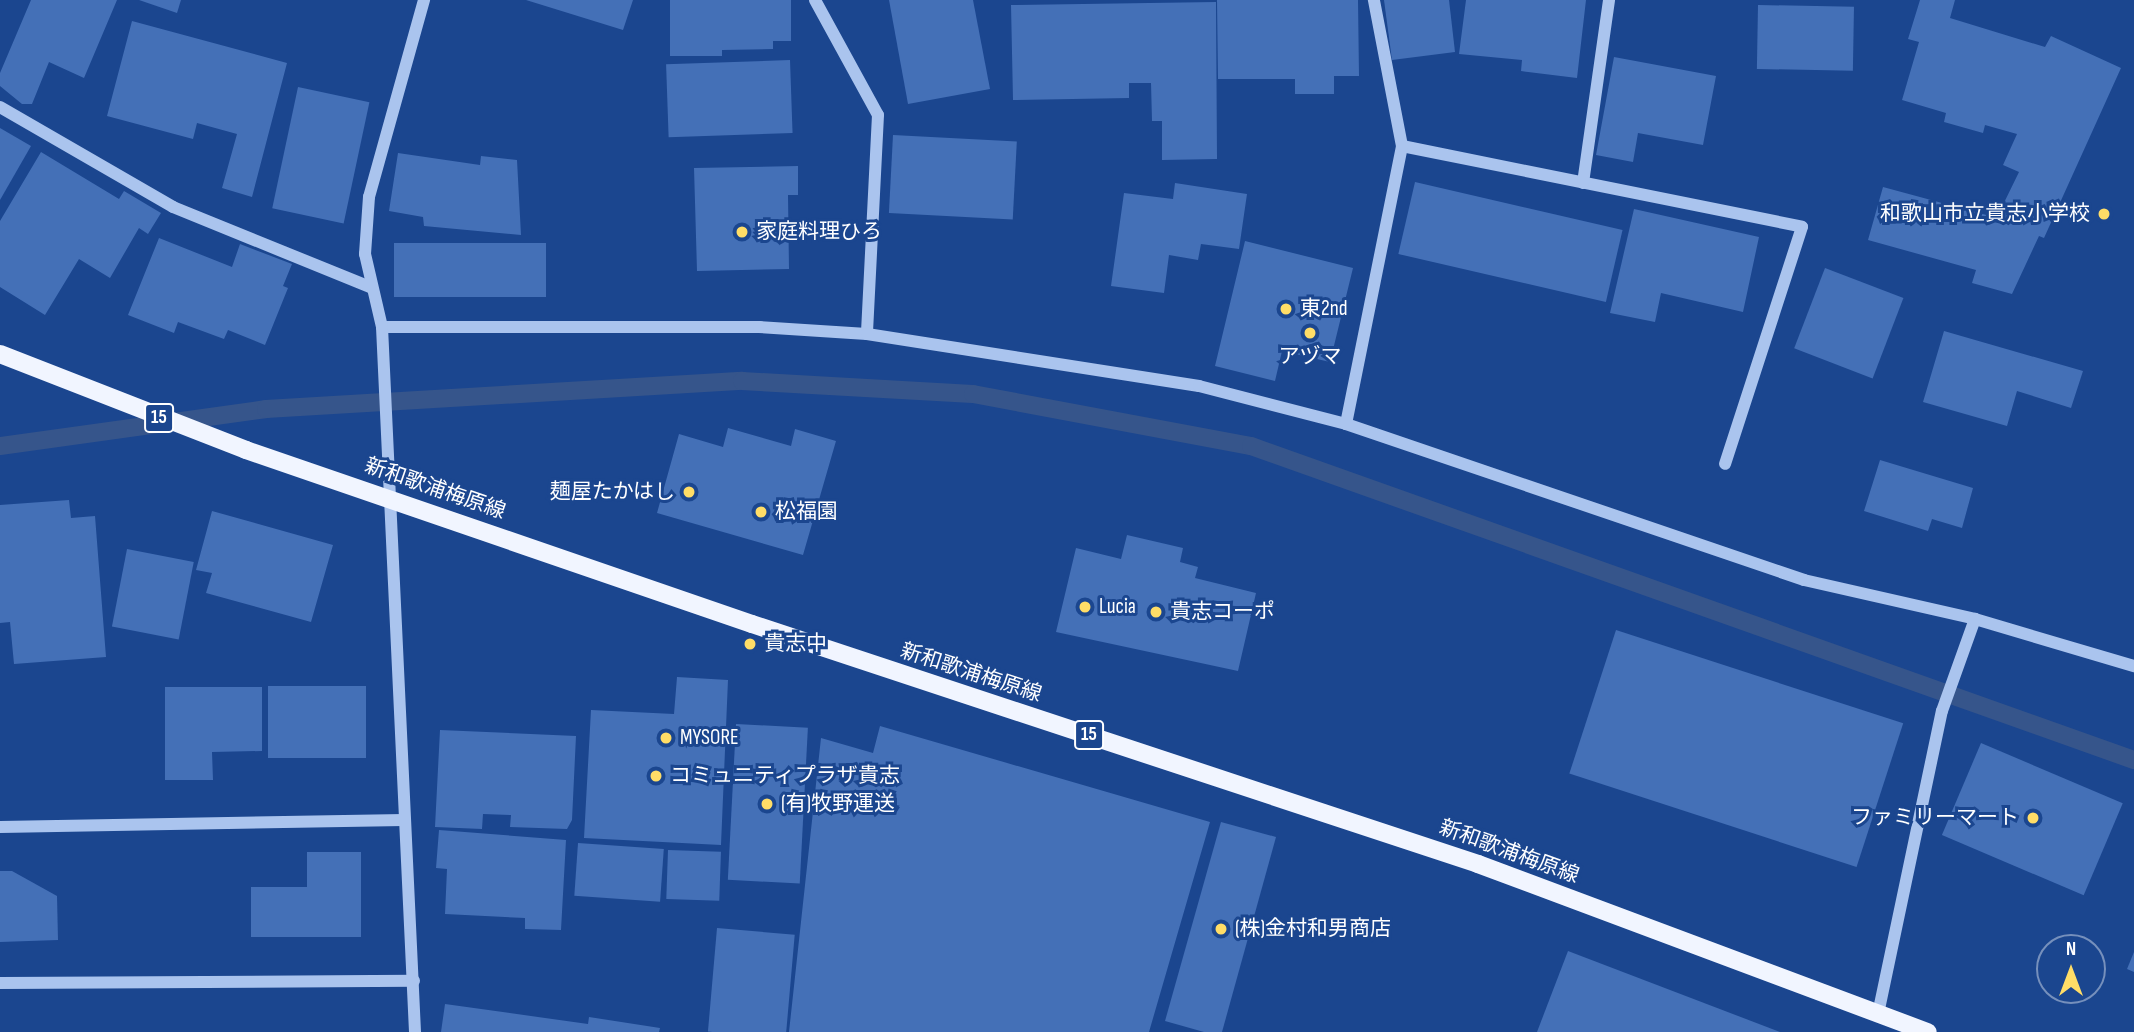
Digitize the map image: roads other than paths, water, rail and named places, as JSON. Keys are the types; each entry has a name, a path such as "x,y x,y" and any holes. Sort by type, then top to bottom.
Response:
{"main road":[{"name":"新和歌浦梅原線","path":"0,354 72,386 246,450 388,496 752,624 1478,864 1928,1032"}],"street":[{"path":"415,1032 382,327 370,287 365,254 369,197 424,0"},
{"path":"815,0 878,115 867,334"},
{"path":"1346,424 1402,146 1374,0"},
{"path":"1583,183 1609,0"},
{"path":"0,107 173,207 370,287"},
{"path":"1402,146 1802,227 1725,464"},
{"path":"382,327 759,327 867,334 1199,386 1346,424 1804,580 1975,620 2134,666"},
{"path":"1878,1014 1942,711 1975,620"},
{"path":"0,827 404,820"},
{"path":"0,983 414,981"}],"waterway":[{"path":"0,446 266,409 742,381 973,394 1251,446 2134,760"}],"place":[{"name":"和歌山市立貴志小学校","path":"2104,214"},
{"name":"家庭料理ひろ","path":"742,232"},
{"name":"東2nd","path":"1286,309"},
{"name":"アヅマ","path":"1310,333"},
{"name":"麺屋たかはし","path":"689,492"},
{"name":"松福園","path":"761,512"},
{"name":"Lucia","path":"1085,607"},
{"name":"貴志コーポ","path":"1156,612"},
{"name":"貴志中","path":"750,644"},
{"name":"MYSORE","path":"666,738"},
{"name":"コミュニティプラザ貴志","path":"656,776"},
{"name":"(有)牧野運送","path":"767,804"},
{"name":"ファミリーマート","path":"2033,818"},
{"name":"(株)金村和男商店","path":"1221,929"}]}
